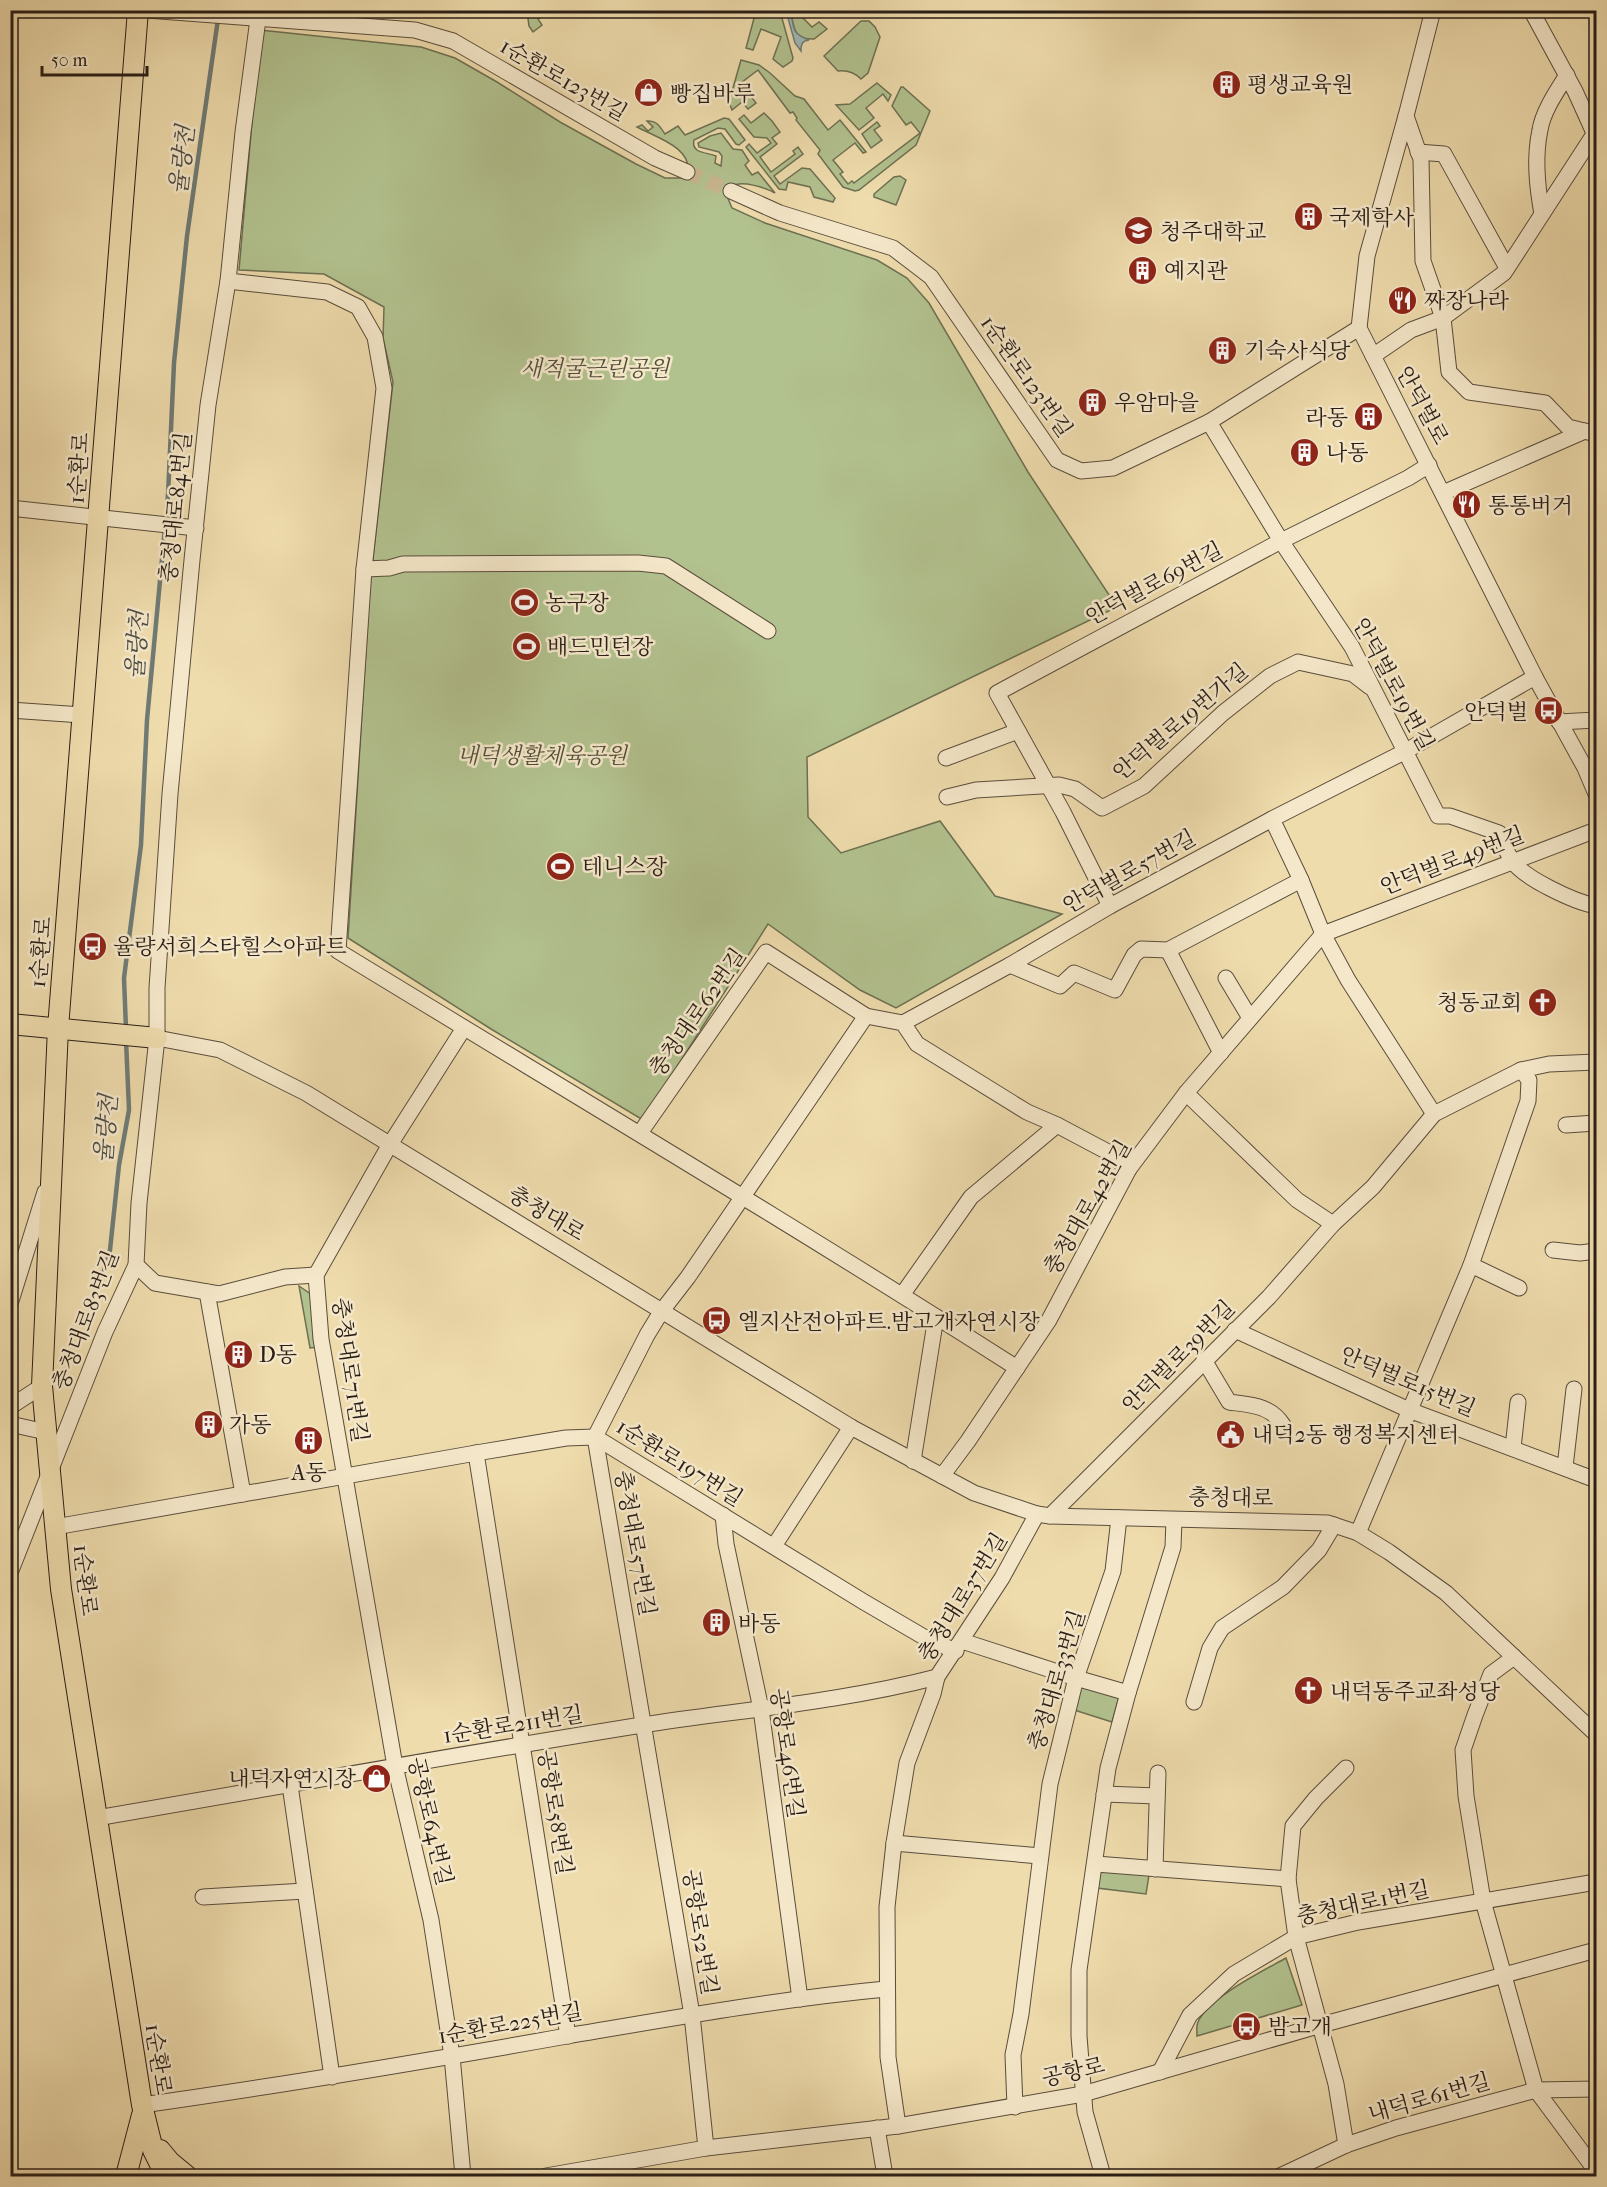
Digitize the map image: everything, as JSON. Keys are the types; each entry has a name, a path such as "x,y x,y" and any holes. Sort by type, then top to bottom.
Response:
{"main road":[{"name":"1순환로","path":"138,10 58,1028 42,1386 61,1589 142,2109 153,2150 166,2176"},
{"path":"10,1024 150,1037"},
{"path":"126,2176 142,2109"},
{"path":"142,2109 158,2147 170,2162 187,2176"}],"street":[{"name":"1순환로123번길","path":"147,10 415,30 453,41 655,158 687,172"},
{"path":"1359,328 1367,256 1433,10"},
{"path":"1372,356 1411,330 1443,318 1504,273 1595,132 1531,10"},
{"name":"충청대로84번길","path":"150,1037 157,988 170,794 208,405 228,281 243,132 258,19"},
{"path":"1542,214 1536,180 1540,128 1553,98 1567,75"},
{"path":"1406,116 1421,159 1423,261 1443,318 1449,372 1469,392 1545,403 1568,428 1591,433"},
{"path":"1418,152 1444,154 1507,268"},
{"name":"1순환로123번길","path":"731,191 780,213 893,248 931,277 1058,460 1081,471 1113,468 1209,422 1359,328"},
{"path":"228,281 327,292 358,307 375,337 384,388 364,569 338,951 902,1294 1017,1368"},
{"name":"안덕벌로","path":"1359,328 1596,794"},
{"name":"안덕벌로19번길","path":"1209,422 1281,541 1352,647 1438,816 1450,816 1499,833 1512,861 1532,879 1592,905"},
{"path":"1443,493 1591,433"},
{"name":"안덕벌로69번길","path":"1110,906 1063,812 997,693 1281,541 1408,478 1429,465"},
{"path":"10,508 196,528"},
{"path":"364,569 389,568 403,564 464,563 638,563 666,566 768,631"},
{"name":"안덕벌로19번가길","path":"1048,787 1059,785 1075,789 1102,808 1121,799 1144,786 1223,713 1270,675 1298,662 1353,674 1374,690"},
{"name":"안덕벌로57번길","path":"903,1023 1010,965 1110,906 1272,819 1406,752 1535,677"},
{"path":"10,710 82,716"},
{"path":"1559,722 1596,720"},
{"path":"946,758 1018,731"},
{"path":"947,797 976,790 1048,787"},
{"path":"1272,819 1323,934 1361,1000 1434,1114"},
{"name":"안덕벌로49번길","path":"1323,934 1596,830"},
{"path":"1010,965 1060,986 1074,973 1115,990 1134,955 1141,949 1168,950 1301,880"},
{"name":"충청대로42번길","path":"942,1476 1049,1320 1129,1169 1186,1093 1323,934"},
{"path":"1168,950 1221,1053"},
{"name":"충청대로62번길","path":"640,1134 766,952 866,1016 903,1023"},
{"path":"1226,978 1250,1018"},
{"path":"595,1437 661,1312 743,1198 866,1016"},
{"path":"903,1023 917,1044 1027,1112 1058,1125 1106,1151 1129,1169"},
{"name":"충청대로71번길","path":"345,1476 321,1339 316,1275 389,1146 464,1028"},
{"name":"충청대로","path":"150,1037 220,1050 306,1093 389,1146 851,1427 974,1493 1044,1515 1174,1520 1294,1521 1334,1525 1358,1533 1446,1593 1596,1734"},
{"name":"충청대로83번길","path":"10,1573 105,1332 136,1265 150,1037"},
{"name":"안덕벌로39번길","path":"1044,1515 1269,1297 1333,1224 1373,1188 1434,1114 1521,1070 1549,1064 1596,1062"},
{"path":"1358,1533 1471,1265 1528,1101 1529,1080 1521,1070"},
{"path":"1186,1093 1297,1200 1333,1224"},
{"path":"1566,1125 1596,1123"},
{"path":"902,1294 970,1197 1058,1125"},
{"path":"10,1304 53,1166"},
{"path":"1552,1250 1580,1253 1596,1251"},
{"path":"136,1265 155,1283 219,1294 285,1277 316,1275"},
{"path":"1471,1265 1519,1288"},
{"path":"207,1292 243,1494"},
{"path":"913,1461 936,1317"},
{"name":"안덕벌로15번길","path":"1235,1330 1409,1410 1596,1480"},
{"path":"1204,1360 1229,1402 1261,1406 1278,1416 1283,1425"},
{"path":"10,1407 42,1386"},
{"path":"1565,1467 1574,1389"},
{"path":"1513,1448 1518,1402"},
{"path":"10,1424 46,1432"},
{"path":"774,1546 851,1427"},
{"name":"1순환로197번길","path":"55,1527 476,1453 566,1438 595,1437 930,1640 1128,1693"},
{"name":"충청대로57번길","path":"595,1437 644,1725"},
{"name":"공항로58번길","path":"476,1453 568,2036"},
{"name":"공항로64번길","path":"345,1476 395,1766 431,1920 452,2056 463,2176"},
{"name":"공항로46번길","path":"723,1515 726,1544 761,1709 801,1999"},
{"name":"충청대로37번길","path":"898,2126 888,2057 887,1907 894,1843 907,1763 933,1694 937,1677 1044,1515"},
{"name":"충청대로33번길","path":"1015,2107 1013,2055 1021,2014 1050,1784 1076,1678 1113,1571 1119,1518"},
{"path":"1103,2176 1085,2112 1079,2036 1079,1970 1108,1768 1128,1693 1173,1547 1174,1520"},
{"path":"1194,1702 1210,1648 1222,1628 1283,1587 1319,1550 1334,1525"},
{"path":"1514,1657 1491,1674 1463,1750 1466,1796 1483,1901 1536,2090 1596,2171"},
{"name":"1순환로211번길","path":"97,1818 644,1725 868,1692 937,1677"},
{"name":"공항로52번길","path":"644,1725 692,2015 706,2148"},
{"path":"1346,2145 1336,2084 1296,1937 1288,1879 1293,1826 1316,1798 1347,1768"},
{"path":"1155,1869 1158,1773"},
{"path":"290,1785 332,2077"},
{"path":"1104,1794 1157,1796"},
{"path":"894,1843 1040,1856"},
{"path":"1096,1864 1288,1879"},
{"name":"충청대로1번길","path":"1160,2072 1190,2015 1234,1974 1296,1937 1358,1922 1596,1882"},
{"path":"203,1897 305,1891"},
{"name":"공항로","path":"552,2176 706,2148 898,2126 1083,2094 1321,2025 1596,1950"},
{"name":"1순환로225번길","path":"142,2109 692,2015 886,1989"},
{"name":"내덕로61번길","path":"1280,2176 1346,2145 1396,2128 1536,2090 1596,2089"},
{"path":"877,2128 885,2176"}],"green space":[{"path":"527,11 549,11 538,19 542,25 533,32 529,26"},
{"path":"756,11 780,11 793,58 783,67 773,59 781,37 761,29 753,50 746,48"},
{"path":"790,11 800,11 798,13 812,27 819,22 827,29 814,39 802,37 798,35 794,27"},
{"path":"861,21 869,21 880,37 868,73 861,79 850,72 838,71 824,56"},
{"name":"새적굴근린공원","path":"260,30 421,47 455,58 560,122 665,178 680,178 687,175 688,166 685,158 663,139 637,127 642,125 648,131 653,127 647,121 650,121 658,125 665,134 678,126 685,135 724,118 729,119 745,140 739,145 736,144 725,129 718,128 694,140 695,148 716,156 715,163 721,166 722,156 719,152 699,147 698,143 721,133 733,149 742,150 749,161 745,165 752,175 758,172 775,193 753,185 736,185 731,188 727,196 732,208 765,223 877,260 907,278 929,303 1028,472 1117,607 807,757 808,817 841,853 940,821 995,896 1062,914 896,1008 860,990 768,924 643,1120 491,1029 348,938 370,585 393,382 383,338 384,307 324,274 239,270"},
{"path":"741,60 759,65 795,96 804,99 828,130 840,120 866,152 863,153 855,143 833,160 843,172 840,174 848,184 852,181 854,183 920,133 911,122 906,125 892,106 901,87 930,111 916,145 855,191 843,187 818,154 820,150 796,120 793,112 790,113 758,70 741,83 756,103 748,109 742,102 732,110 729,102"},
{"path":"877,83 891,95 888,101 883,94 866,108 874,118 859,130 836,105 850,104"},
{"path":"764,113 780,132 772,138 777,144 760,157 771,172 795,154 793,151 798,147 803,154 774,176 780,184 802,168 810,169 835,198 833,202 814,197 810,187 788,182 786,190 779,189 746,147 749,144 757,153 771,143 767,138 754,137 739,119 744,115 751,123"},
{"path":"877,122 880,126 874,130 882,140 871,148 862,134"},
{"path":"900,176 906,180 896,205 874,197 874,194 894,177"},
{"path":"299,1286 312,1295 319,1347 310,1348"},
{"path":"1078,1683 1119,1697 1112,1722 1071,1709"},
{"path":"1099,1869 1149,1875 1146,1894 1097,1888"},
{"path":"1286,1958 1302,2005 1197,2036 1198,2022 1213,2004 1237,1986"}],"water":[{"path":"786,11 790,11 796,32 809,40 802,43 801,51 795,43"}],"waterway":[{"name":"율량천","path":"126,1029 124,978 141,845 147,720 168,495 174,363 187,236 218,19"},
{"name":"율량천","path":"101,1281 110,1250 119,1165 129,1110 126,1040"}],"tunnel":[{"path":"687,172 731,191"}],"place":[{"name":"평생교육원","path":"1226,84"},
{"name":"빵집바루","path":"649,93"},
{"name":"국제학사","path":"1308,217"},
{"name":"청주대학교","path":"1139,231"},
{"name":"예지관","path":"1143,270"},
{"name":"짜장나라","path":"1403,300"},
{"name":"기숙사식당","path":"1223,350"},
{"name":"우암마을","path":"1093,402"},
{"name":"라동","path":"1369,417"},
{"name":"나동","path":"1305,452"},
{"name":"통통버거","path":"1467,505"},
{"name":"농구장","path":"524,602"},
{"name":"배드민턴장","path":"526,646"},
{"name":"안덕벌","path":"1549,711"},
{"name":"테니스장","path":"561,866"},
{"name":"율량서희스타힐스아파트","path":"92,946"},
{"name":"청동교회","path":"1543,1002"},
{"name":"엘지산전아파트.밤고개자연시장","path":"717,1321"},
{"name":"D동","path":"238,1354"},
{"name":"가동","path":"208,1424"},
{"name":"내덕2동 행정복지센터","path":"1231,1434"},
{"name":"A동","path":"309,1440"},
{"name":"바동","path":"717,1623"},
{"name":"내덕동주교좌성당","path":"1309,1691"},
{"name":"내덕자연시장","path":"377,1778"},
{"name":"밤고개","path":"1247,2026"}],"park label":[{"name":"내덕생활체육공원","path":"542,755"}]}
